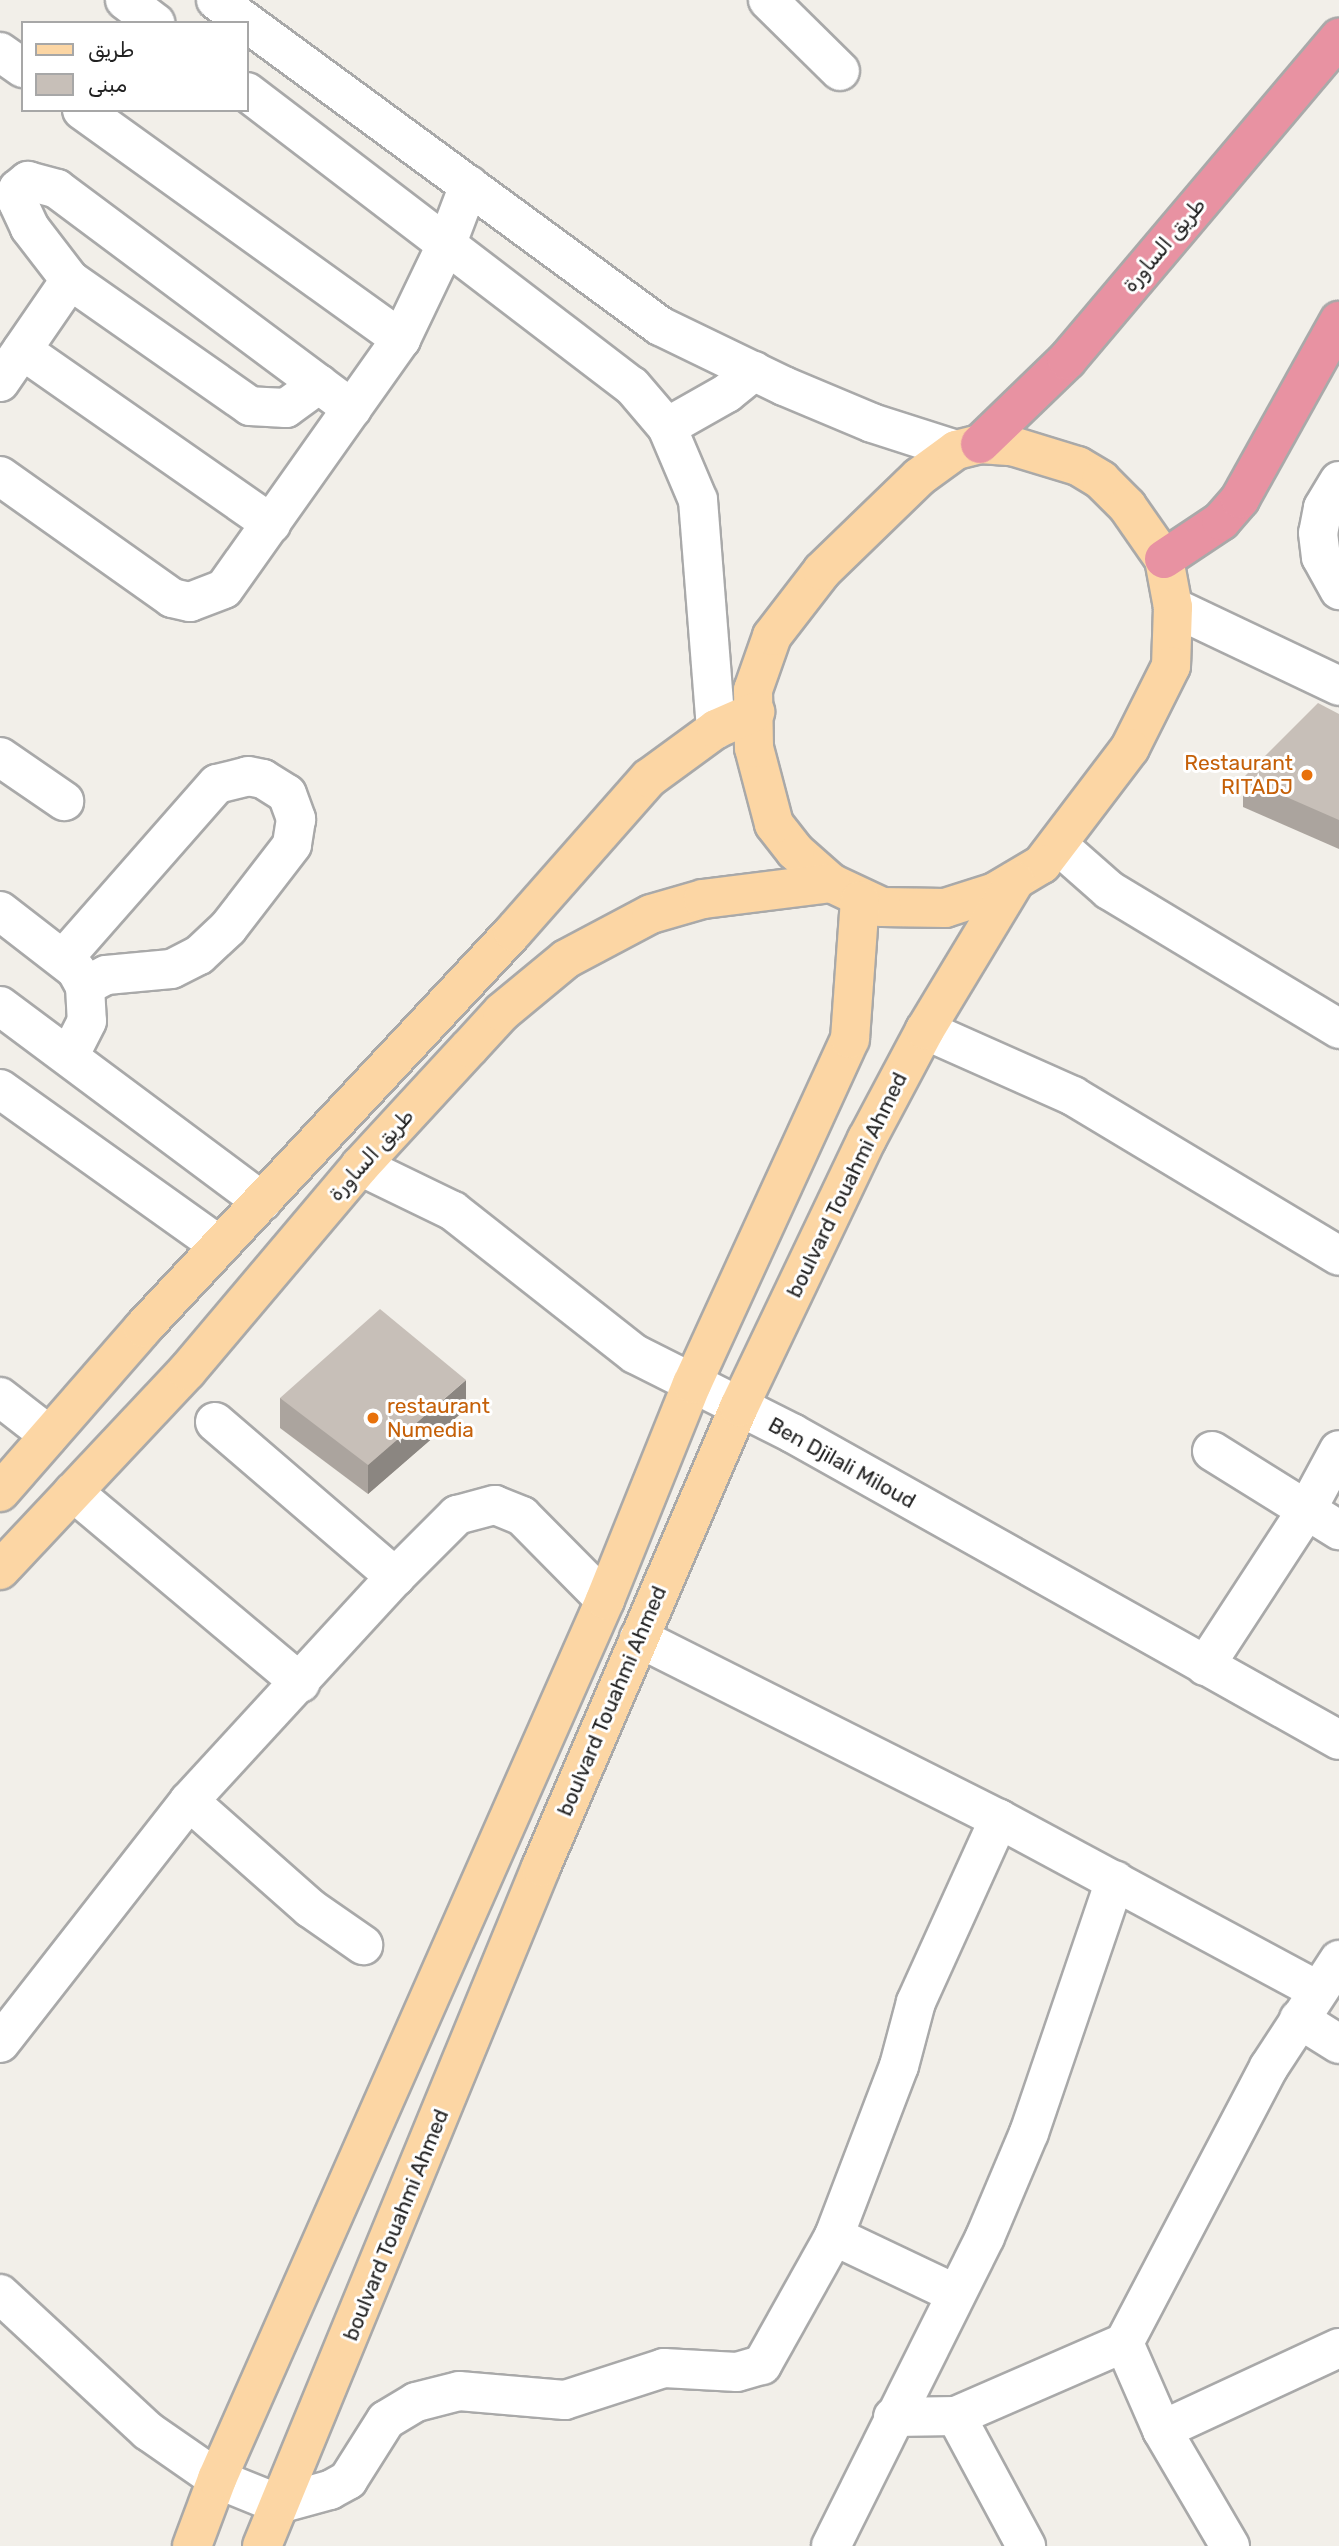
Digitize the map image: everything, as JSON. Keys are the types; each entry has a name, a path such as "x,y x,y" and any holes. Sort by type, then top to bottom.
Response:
{"highway":[{"name":"طريق الساورة","path":"968,447 1067,360 1339,38"},
{"path":"1164,559 1221,521 1240,499 1339,321"}],"main road":[{"path":"968,447 1044,454 1101,480 1127,506 1164,559 1173,607 1171,666 1159,696 1130,748 1042,864 1015,881 945,908 912,910 846,891 795,851 774,824 754,748 753,690 772,636 792,605 856,534 968,447"},
{"path":"0,1492 143,1328 513,932 649,778 716,729 755,712"},
{"name":"boulvard Touahmi Ahmed","path":"262,2546 639,1638 739,1408 867,1139 925,1030 1015,881"},
{"path":"192,2546 217,2479 605,1600 692,1384 850,1039 846,891"},
{"name":"طريق الساورة","path":"0,1570 187,1371 360,1166 502,1013 566,958 651,914 703,899 846,891"},
{"path":"513,932 541,979"},
{"path":"143,1328 187,1371"}],"street":[{"path":"125,0 152,21"},
{"path":"216,0 245,21"},
{"path":"768,0 839,71"},
{"path":"248,23 660,326 872,423 968,447"},
{"path":"0,51 21,67"},
{"path":"248,93 632,386 667,427 698,500 716,729"},
{"path":"85,112 401,339"},
{"path":"319,384 286,408 250,406 70,280 45,254 18,202 18,189 28,181 57,189 319,384 352,409"},
{"path":"0,476 156,589 190,602 224,589 401,339 447,243 469,185"},
{"path":"0,382 70,280"},
{"path":"22,350 271,524"},
{"path":"667,427 727,393 754,371"},
{"path":"1339,481 1323,508 1318,533 1321,557 1339,590"},
{"path":"1173,607 1339,687"},
{"path":"0,757 64,802"},
{"path":"0,911 76,961 121,973 186,964 228,928 292,845 293,806 277,785 248,776 217,784 76,961 87,1021 69,1056"},
{"path":"1058,845 1109,890 1339,1029"},
{"path":"0,1006 262,1200"},
{"path":"925,1030 1073,1096 1339,1256"},
{"path":"0,1089 219,1246"},
{"name":"Ben Djilali Miloud","path":"360,1166 453,1211 635,1354 739,1408 1339,1740"},
{"path":"0,1397 49,1435"},
{"path":"215,1422 395,1577"},
{"path":"1205,1666 1306,1511 1339,1450"},
{"path":"1212,1451 1339,1530"},
{"path":"73,1492 301,1682"},
{"path":"0,2043 189,1801 395,1577 457,1515 495,1504 522,1516 605,1600"},
{"path":"639,1638 1115,1880 1308,2005 1339,2044"},
{"path":"189,1801 310,1908 363,1945"},
{"path":"0,2294 148,2431 217,2479 279,2504 330,2490 348,2480 386,2420 416,2402 459,2391 565,2400 664,2368 737,2372 762,2365 834,2236 899,2066 916,2002 999,1819"},
{"path":"842,2540 892,2417 956,2294 1029,2133 1115,1880"},
{"path":"892,2417 956,2416 1124,2343 1269,2067 1339,1960"},
{"path":"834,2236 956,2294"},
{"path":"1124,2343 1162,2430 1230,2546"},
{"path":"1162,2430 1339,2348"},
{"path":"956,2416 1026,2546"}],"building":[{"name":"Restaurant RITADJ","path":"1318,703 1339,714 1339,820 1243,778"},
{"name":"restaurant Numedia","path":"380,1309 466,1380 368,1465 280,1398"}],"place":[{"name":"Restaurant RITADJ","path":"1307,775"},
{"name":"restaurant Numedia","path":"373,1418"}]}
